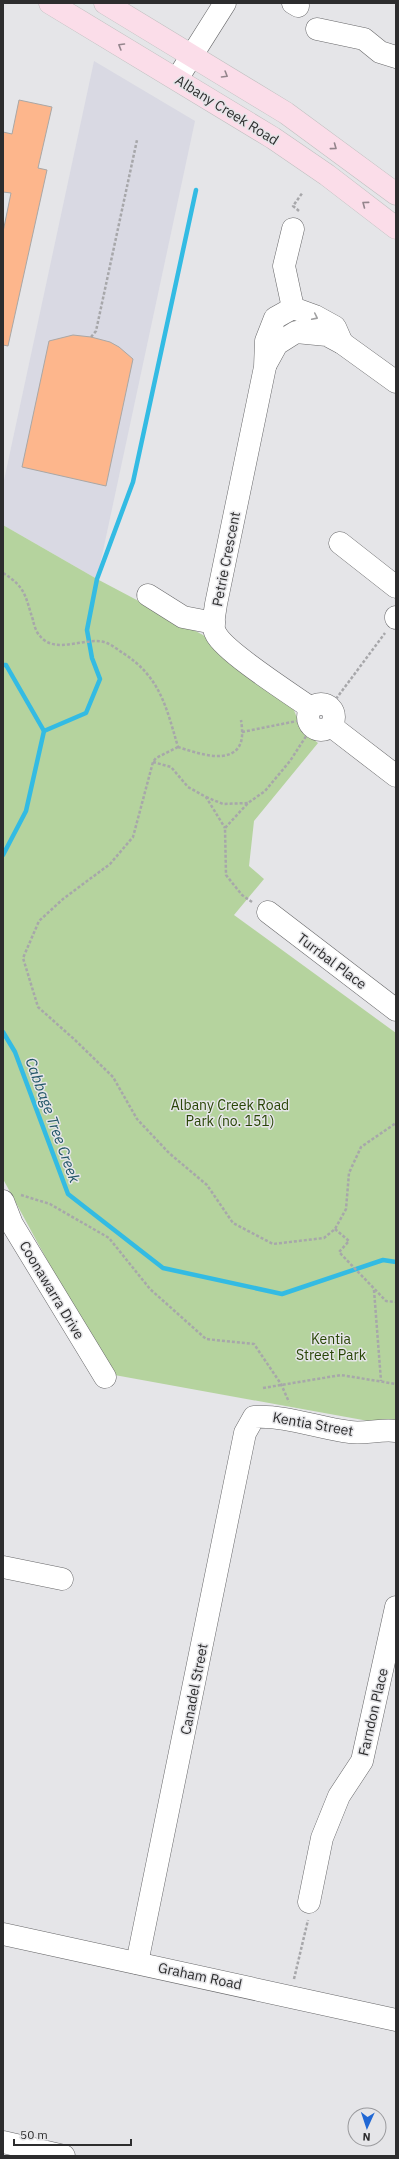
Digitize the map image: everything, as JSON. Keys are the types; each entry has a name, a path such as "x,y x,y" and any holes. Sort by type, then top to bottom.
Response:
{"main road":[{"name":"Albany Creek Road","path":"50,3 273,138 327,175 396,228"},
{"name":"Albany Creek Road","path":"105,3 286,113 396,194"}],"street":[{"path":"177,79 225,3"},
{"path":"317,29 364,39 380,52 396,57"},
{"path":"293,229 284,266 293,308"},
{"name":"Petrie Crescent","path":"342,343 335,328 315,316 293,308 275,318 266,340 265,367 216,604 214,624 216,634 228,647 396,776"},
{"name":"Petrie Crescent","path":"265,367 277,344 296,332 327,335 342,343 396,382"},
{"path":"340,543 396,587"},
{"path":"148,595 183,617 214,624"},
{"name":"Turrbal Place","path":"268,912 396,1010"},
{"name":"Coonawarra Drive","path":"10,1198 8,1227 105,1377"},
{"name":"Kentia Street","path":"254,1417 271,1416 328,1429 353,1432 396,1431"},
{"name":"Canadel Street","path":"137,1963 245,1433 254,1417"},
{"path":"3,1568 62,1579"},
{"name":"Farndon Place","path":"309,1902 322,1838 339,1796 362,1761 396,1607"},
{"name":"Graham Road","path":"3,1934 396,2020"},
{"path":"3,2142 64,2156"}],"path":[{"path":"91,337 96,331 137,140"},
{"path":"3,573 21,587 40,636 48,642 66,645 97,642 107,643 134,660 153,679 167,709 178,746"},
{"path":"225,828 248,803 265,791 290,761 318,717 396,618"},
{"path":"242,732 318,717"},
{"path":"241,720 242,732 240,746 230,753 217,756 202,754 178,746 156,758 153,764 133,837 110,864 63,899 39,921 23,958 38,1007 113,1077 137,1119 169,1153 207,1185 233,1223 273,1244 324,1238 335,1229 346,1209 349,1173 361,1147 396,1123"},
{"path":"153,764 171,768 188,787 223,804 248,803"},
{"path":"206,797 225,828 226,875 242,895 268,912"},
{"path":"10,1198 50,1204 109,1238 150,1289 206,1339 254,1344 281,1384"},
{"path":"335,1229 349,1241 339,1252 386,1301 396,1302"},
{"path":"374,1289 382,1381"},
{"path":"263,1388 341,1375 396,1384"},
{"path":"290,1996 311,1909 309,1902"}],"shaded area":[{"path":"94,61 195,121 97,579 3,525 3,485"}],"green space":[{"name":"Albany Creek Road Park (no. 151)","path":"3,525 97,579 203,635 293,708 302,730 318,743 254,821 249,866 264,879 234,915 396,1033 396,1426 109,1374 3,1179"}],"building":[{"path":"19,100 52,107 38,168 47,170 8,346 3,345 3,232 11,193 3,192 3,132 12,134"},
{"path":"73,335 91,337 110,342 119,347 133,359 106,486 22,467 49,341"}],"waterway":[{"path":"44,731 86,713 100,679 92,658 87,630 97,579 133,482 196,190"},
{"name":"Cabbage Tree Creek","path":"3,665 6,665 44,731 26,811 3,855"},
{"name":"Cabbage Tree Creek","path":"3,1032 15,1052 68,1194 163,1268 282,1294 383,1260 396,1262"}],"park label":[{"name":"Kentia Street Park","path":"331,1348"}]}
